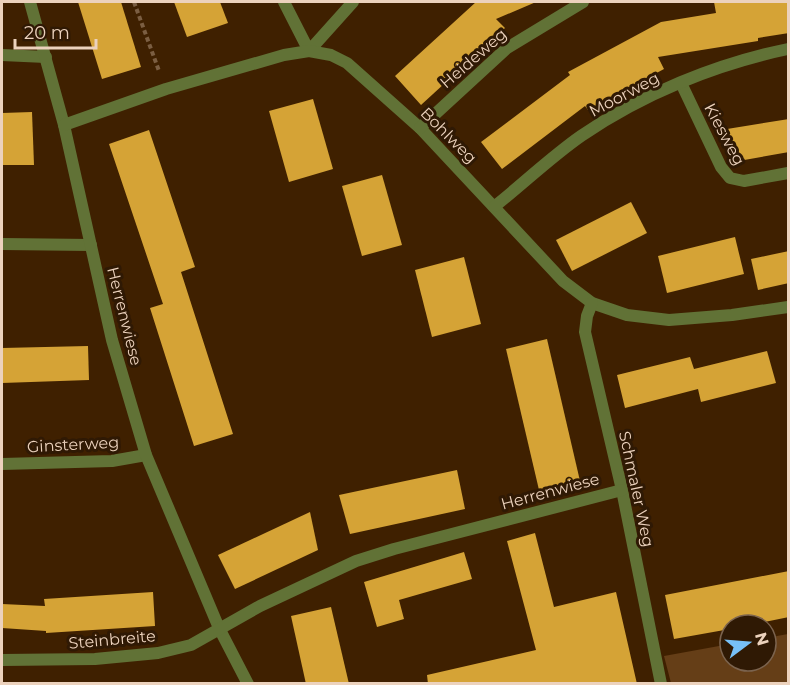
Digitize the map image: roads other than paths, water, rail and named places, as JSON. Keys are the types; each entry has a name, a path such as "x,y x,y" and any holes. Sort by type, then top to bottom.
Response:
{"street":[{"name":"Herrenwiese","path":"30,2 64,125 112,340 146,455 219,628 248,684"},
{"path":"285,2 309,51 353,2"},
{"name":"Heideweg","path":"420,128 507,48 583,2"},
{"name":"Moorweg","path":"495,206 581,136 626,109 681,83 752,57 789,49"},
{"name":"Bohlweg","path":"64,125 166,89 284,55 309,51 331,55 347,63 420,128 563,281 592,303 627,315 669,320 732,315 789,307"},
{"path":"2,55 46,57"},
{"name":"Kiesweg","path":"681,83 721,167 730,178 744,181 789,173"},
{"path":"2,244 91,245"},
{"name":"Schmaler Weg","path":"592,303 587,316 585,332 622,490 661,684"},
{"name":"Ginsterweg","path":"2,464 112,461 146,455"},
{"name":"Herrenwiese","path":"219,628 356,561 393,549 622,490"},
{"name":"Steinbreite","path":"2,660 95,659 158,653 191,645 219,628"}]}
